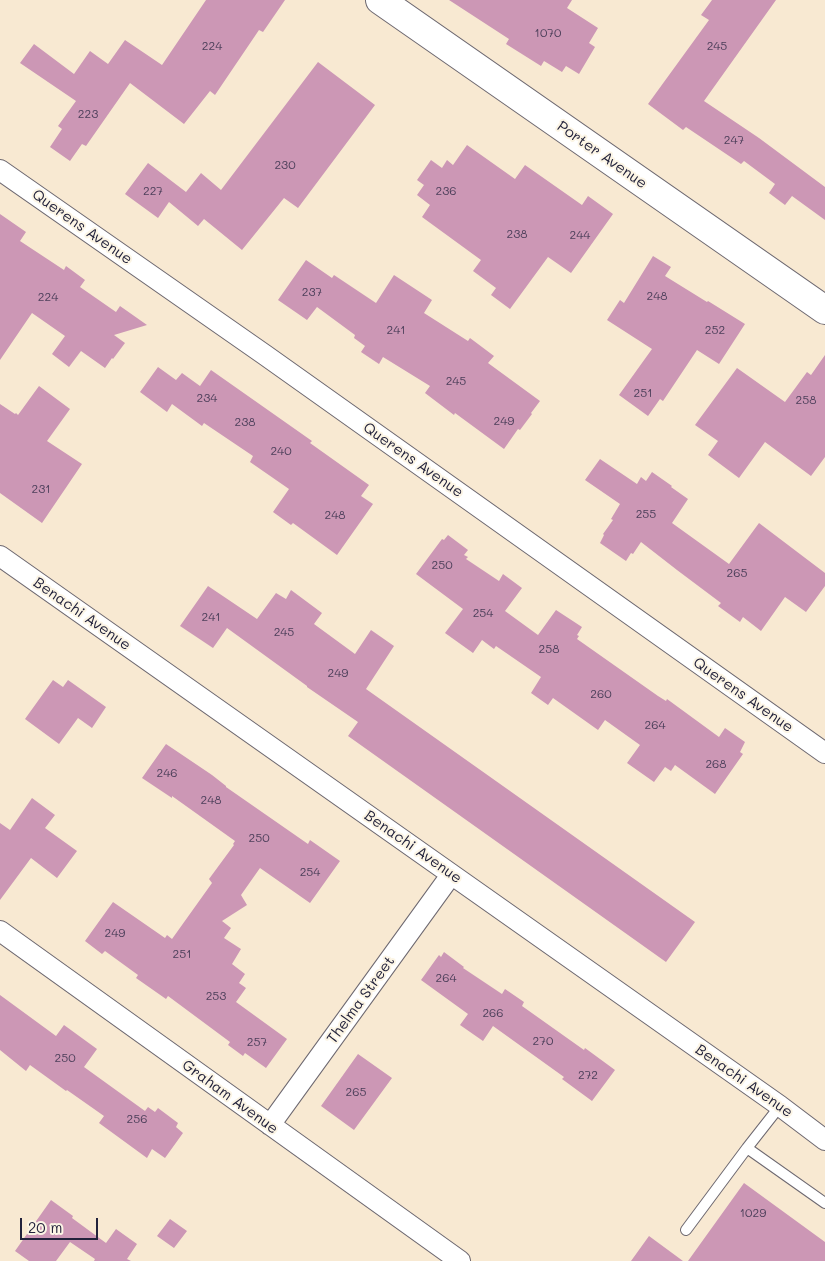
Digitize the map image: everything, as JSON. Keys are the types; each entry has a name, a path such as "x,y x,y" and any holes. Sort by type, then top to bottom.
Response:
{"main road":[{"name":"Porter Avenue","path":"380,0 825,310"}],"street":[{"name":"Querens Avenue","path":"0,170 265,355 825,753"},
{"name":"Benachi Avenue","path":"0,556 780,1106 825,1140"},
{"name":"Thelma Street","path":"270,1125 452,875"},
{"name":"Graham Avenue","path":"0,931 460,1261"}],"lane":[{"path":"686,1230 780,1106"},
{"path":"748,1148 825,1203"}],"building":[{"path":"206,0 285,0 263,32 259,30 215,95 210,91 184,124 130,83 86,146 82,144 70,161 50,147 62,129 58,126 76,101 20,63 34,44 74,74 90,51 108,64 125,40 162,65"},
{"path":"449,0 572,0 567,8 598,28 589,43 595,47 579,74 566,66 562,72 544,61 541,66 506,44 509,39"},
{"path":"712,0 776,0 704,101 759,138 825,187 825,220 792,196 785,205 769,193 775,184 744,161 741,164 686,127 683,130 648,104 709,20 701,15"},
{"path":"318,62 375,105 298,208 284,198 242,250 204,219 198,226 169,202 158,218 125,194 148,163 186,192 201,173 221,190"},
{"path":"467,145 515,179 525,165 582,205 588,196 613,214 571,273 548,257 510,309 491,295 496,288 473,271 481,260 422,217 430,205 417,195 424,185 417,180 431,160 442,168 447,160 453,165"},
{"path":"0,214 26,232 20,241 64,270 66,266 85,280 80,287 116,312 120,306 147,325 114,335 125,343 105,368 81,351 69,367 52,354 65,336 32,313 0,360"},
{"path":"653,256 671,267 665,276 745,324 719,364 697,350 663,401 660,399 648,416 619,395 652,349 607,320 620,300 624,303"},
{"path":"306,260 332,278 334,275 376,303 394,275 432,300 424,313 468,341 470,338 494,356 488,363 540,401 504,449 425,393 430,386 383,357 379,364 361,352 365,346 354,338 355,335 317,307 307,320 278,300"},
{"path":"825,355 825,457 811,476 765,442 739,478 708,455 718,441 695,425 737,368 785,402 807,372 811,375"},
{"path":"158,367 176,380 182,373 200,386 211,370 312,441 310,443 369,485 361,496 373,504 337,555 293,523 291,525 273,512 289,489 250,462 253,456 204,423 202,426 172,404 167,412 140,392"},
{"path":"39,386 70,409 47,441 82,464 42,523 0,493 0,404 18,415"},
{"path":"600,459 637,484 641,477 646,481 652,472 688,499 672,523 729,564 759,523 825,573 825,586 806,612 785,597 761,631 743,617 740,622 718,606 721,603 641,542 626,561 600,543 620,504 585,480"},
{"path":"448,535 468,550 464,555 468,557 466,559 499,581 503,574 522,588 505,611 538,635 556,610 582,627 577,635 579,636 577,639 658,696 666,701 667,699 719,737 725,728 745,742 740,752 743,754 715,794 675,765 671,771 665,767 654,782 627,763 640,745 605,720 598,730 553,698 548,705 531,693 541,677 496,646 494,649 482,640 473,653 445,633 463,609 416,574 442,539 444,540"},
{"path":"208,586 257,619 276,593 286,599 291,590 322,613 314,624 355,654 371,630 394,646 366,689 695,922 666,962 348,736 358,722 227,628 213,648 180,626"},
{"path":"53,680 63,687 68,680 106,707 92,728 78,718 59,744 25,719"},
{"path":"166,744 308,844 310,840 340,861 310,903 260,868 241,895 247,905 222,921 231,928 224,938 241,949 232,964 245,974 239,983 246,988 236,1002 287,1039 266,1068 245,1053 243,1056 228,1045 230,1042 168,996 166,999 136,978 138,975 105,951 102,954 85,941 113,902 165,938 167,935 172,939 212,883 209,879 234,845 235,841 172,796 172,798 142,778"},
{"path":"32,798 55,815 45,828 77,851 57,878 31,858 0,900 0,823 10,830"},
{"path":"444,952 463,968 502,994 505,989 524,1002 522,1006 615,1070 592,1101 562,1079 564,1077 493,1026 483,1041 460,1025 468,1014 421,980 439,955 441,957"},
{"path":"0,995 56,1036 64,1025 97,1049 84,1067 145,1111 148,1107 155,1112 158,1108 178,1123 176,1127 183,1133 165,1158 152,1149 147,1158 99,1123 104,1116 30,1065 26,1071 0,1050"},
{"path":"358,1054 392,1078 354,1130 321,1106"},
{"path":"744,1183 825,1242 825,1261 688,1261"},
{"path":"51,1200 106,1243 116,1229 137,1244 127,1259 131,1261 94,1261 95,1259 70,1242 56,1261 29,1261 15,1251"},
{"path":"170,1219 187,1231 174,1248 157,1236"},
{"path":"649,1236 683,1261 631,1261"}]}
